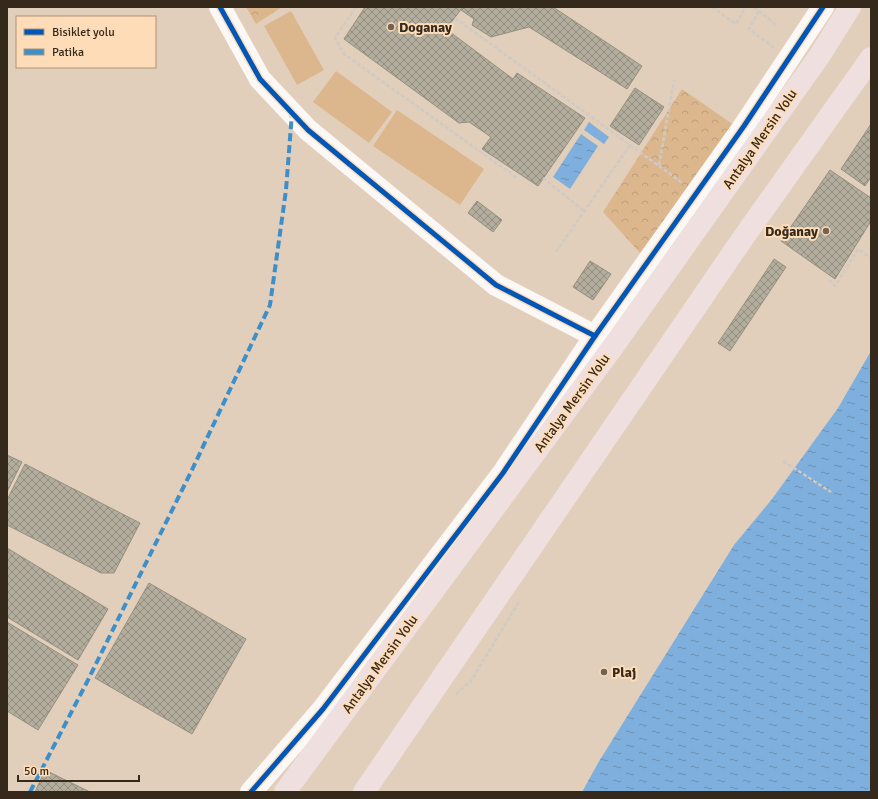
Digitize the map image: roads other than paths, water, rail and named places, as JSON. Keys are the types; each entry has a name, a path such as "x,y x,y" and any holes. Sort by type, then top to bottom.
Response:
{"highway":[{"name":"Antalya Mersin Yolu","path":"285,792 615,344 820,55 850,7"},
{"path":"364,792 738,244 871,58"}],"street":[{"path":"220,7 260,79 308,130 496,285 595,336"},
{"path":"251,792 323,709 504,474 595,336 744,126 823,7"}],"water":[{"path":"589,122 609,137 604,144 584,130"},
{"path":"581,134 598,146 570,189 553,177"},
{"path":"871,351 871,792 582,792 598,763 734,545 772,499 838,408"}],"place":[{"name":"Doganay","path":"391,27"},
{"name":"Doğanay","path":"826,231"},
{"name":"Plaj","path":"604,672"}]}
